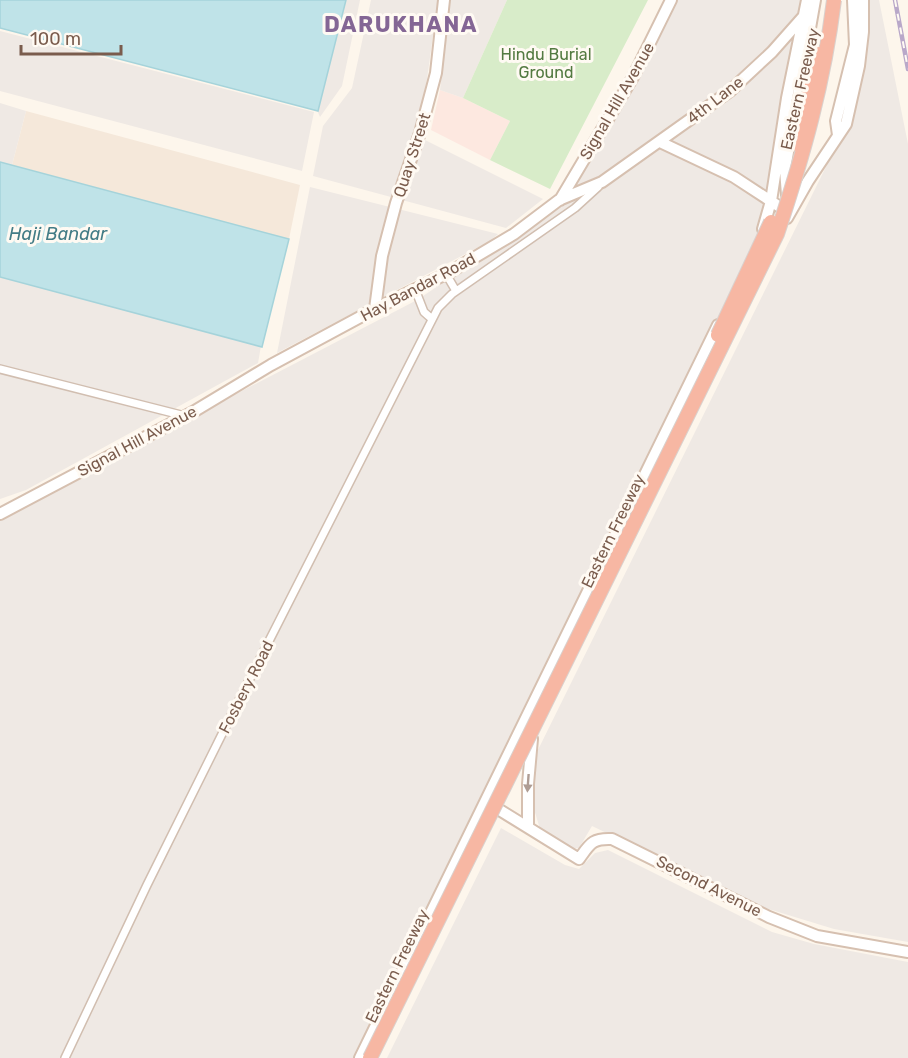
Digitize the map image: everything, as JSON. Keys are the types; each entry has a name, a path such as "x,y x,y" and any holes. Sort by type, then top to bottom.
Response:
{"highway":[{"name":"Eastern Freeway","path":"361,1058 616,544 768,231 797,141 818,53 825,0"},
{"name":"Eastern Freeway","path":"372,1058 777,234 806,144 820,89 834,0"}],"street":[{"name":"Quay Street","path":"375,309 382,255 436,73 444,0"},
{"name":"Signal Hill Avenue","path":"559,200 633,77 671,0"},
{"name":"4th Lane","path":"432,319 438,308 456,291 575,208 603,182 730,91 772,52 810,9 807,0"},
{"path":"838,135 836,121 855,45 854,0"},
{"path":"372,1058 729,344 781,236 789,213 846,124 859,66 863,32 862,0"},
{"path":"361,1058 764,228 771,201 787,98 810,9"},
{"path":"789,213 785,169 810,9"},
{"path":"660,142 734,177 789,213"},
{"name":"4th Lane","path":"559,200 603,182"},
{"name":"Hay Bandar Road","path":"271,364 446,274 514,234 559,200"},
{"path":"446,274 456,291"},
{"path":"415,289 424,312 432,319"},
{"name":"Fosbery Road","path":"65,1058 173,834 432,319"},
{"name":"Signal Hill Avenue","path":"0,514 185,416 271,364"},
{"path":"0,369 185,416"},
{"path":"519,731 532,739"},
{"path":"528,826 528,784 532,739"},
{"name":"Second Avenue","path":"498,809 579,859 590,844 600,838 612,838 770,917 818,936 908,952"}],"shaded area":[{"path":"345,0 360,0 342,86 320,117 317,110"},
{"path":"371,0 438,0 427,79 415,135 543,199 506,228 313,176 323,126 352,88"},
{"path":"450,0 507,0 463,98 440,90"},
{"path":"675,0 820,0 792,147 765,232 357,1058 0,1058 0,518 417,300 558,206"},
{"path":"868,0 879,0 908,144 908,942 834,929 759,906 592,826 579,848 572,849 540,829 534,809 533,760 857,104 866,58"},
{"path":"0,31 314,112 302,171 0,91"},
{"path":"440,90 463,98 510,121 490,160 431,130"},
{"path":"0,103 26,111 12,165 0,162"},
{"path":"26,111 300,185 289,239 12,165"},
{"path":"310,187 498,234 490,241 277,353"},
{"path":"0,277 261,346 258,363 26,490 0,499"},
{"path":"501,828 565,865 579,869 595,853 608,850 772,932 814,944 908,962 908,1058 387,1058"}],"green space":[{"name":"Hindu Burial Ground","path":"507,0 648,0 550,189 490,160 510,121 463,98"}],"water":[{"path":"0,0 346,0 318,111 0,28"},
{"name":"Haji Bandar","path":"0,162 289,239 262,347 0,277"}],"railway":[{"path":"895,0 908,69"}],"district":[{"name":"DARUKHANA","path":"401,24"}]}
